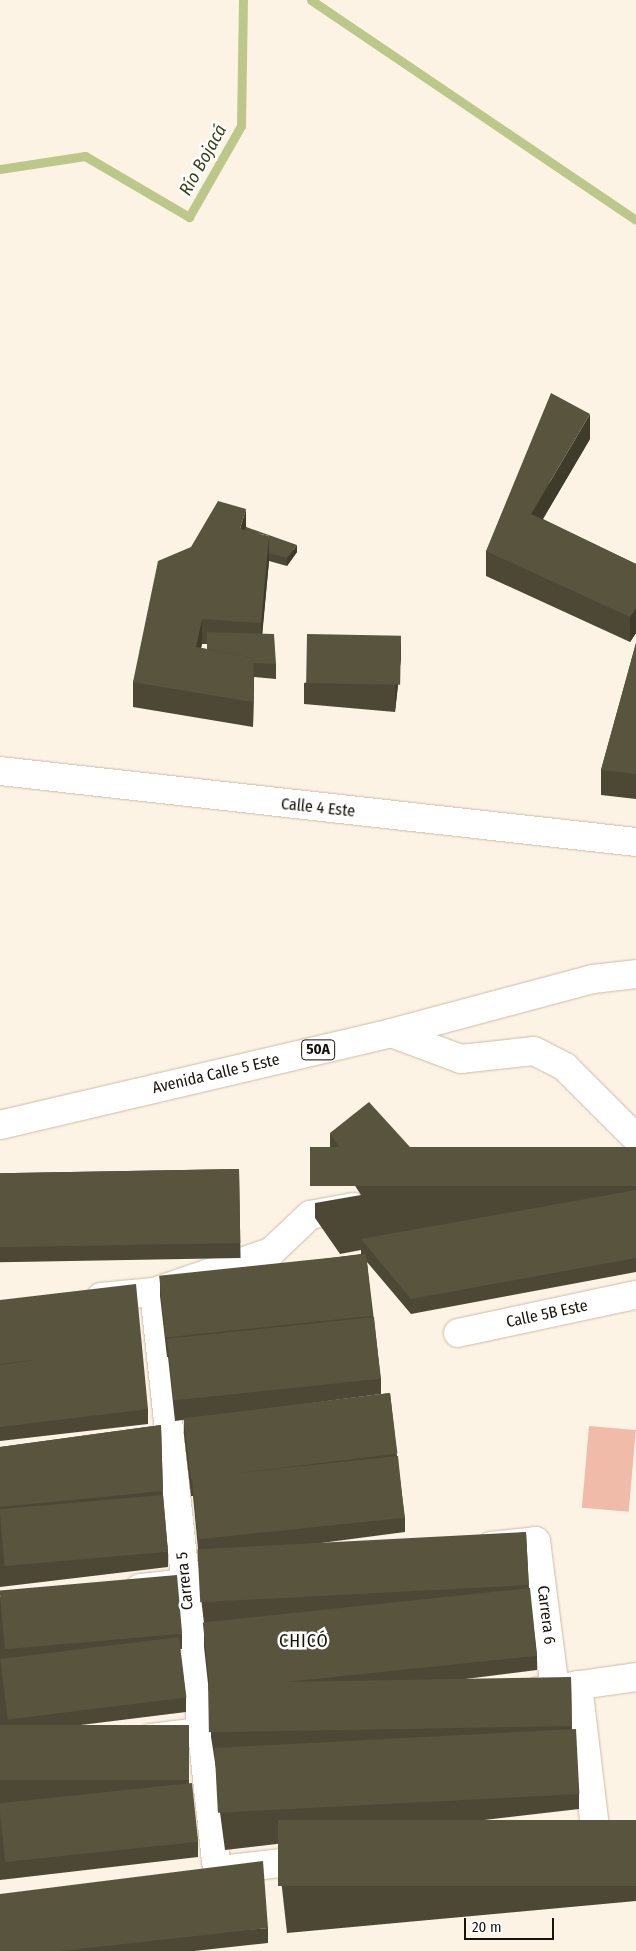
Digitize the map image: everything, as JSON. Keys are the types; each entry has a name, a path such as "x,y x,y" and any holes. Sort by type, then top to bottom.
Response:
{"street":[{"name":"Calle 4 Este","path":"0,771 636,842"},
{"name":"Avenida Calle 5 Este","path":"0,1125 391,1033 593,979 636,974"},
{"path":"391,1033 461,1059 534,1051 565,1066 636,1138"},
{"path":"77,1299 154,1292 271,1252 310,1215 377,1202"},
{"name":"Carrera 5","path":"154,1292 217,1870"},
{"name":"Calle 5B Este","path":"458,1333 636,1295"},
{"path":"141,1436 199,1429"},
{"name":"Carrera 6","path":"468,1549 536,1541 567,1687 607,1826 566,1830"},
{"path":"117,1591 264,1573"},
{"path":"516,1694 636,1677"},
{"path":"125,1741 270,1724"},
{"path":"188,1874 343,1856"}],"shaded area":[{"path":"589,1426 636,1430 629,1512 582,1508"}],"building":[{"path":"551,393 590,414 531,514 636,564 636,608 630,617 486,551"},
{"path":"218,501 246,509 240,529 269,536 261,623 202,619 196,647 254,658 253,702 133,682 158,561 191,547"},
{"path":"246,527 297,545 287,558 269,553 269,536 245,530"},
{"path":"207,632 274,634 276,664 254,663 254,658 207,649"},
{"path":"307,634 401,636 400,685 306,683"},
{"path":"636,643 636,774 601,770"},
{"path":"369,1102 430,1169 361,1180 330,1133"},
{"path":"310,1147 636,1147 636,1186 310,1186"},
{"path":"239,1169 240,1243 0,1247 0,1173"},
{"path":"636,1190 636,1258 411,1299 361,1239"},
{"path":"366,1254 372,1316 166,1337 159,1276"},
{"path":"136,1284 148,1409 0,1427 0,1365 43,1359 0,1364 0,1300"},
{"path":"374,1317 380,1379 174,1400 167,1339"},
{"path":"390,1393 397,1454 191,1479 184,1418"},
{"path":"161,1425 163,1491 0,1507 0,1447"},
{"path":"398,1456 404,1518 199,1539 192,1478"},
{"path":"163,1495 168,1552 5,1566 0,1509"},
{"path":"526,1532 529,1585 200,1602 197,1549"},
{"path":"177,1575 182,1634 5,1649 0,1590"},
{"path":"530,1588 537,1656 210,1690 203,1622"},
{"path":"179,1637 186,1698 8,1719 0,1659"},
{"path":"571,1677 572,1726 209,1732 208,1683"},
{"path":"0,1725 189,1725 189,1780 0,1780"},
{"path":"576,1729 579,1794 218,1813 214,1748"},
{"path":"192,1783 198,1842 5,1862 0,1803"},
{"path":"278,1820 636,1820 636,1886 278,1886"},
{"path":"263,1861 268,1928 61,1951 0,1951 0,1894"}],"waterway":[{"name":"Río Bojacá","path":"0,169 85,156 189,217 241,126 243,0"},
{"name":"Río Bojacá","path":"311,0 636,220"}],"district":[{"name":"CHICÓ","path":"304,1641"}]}
